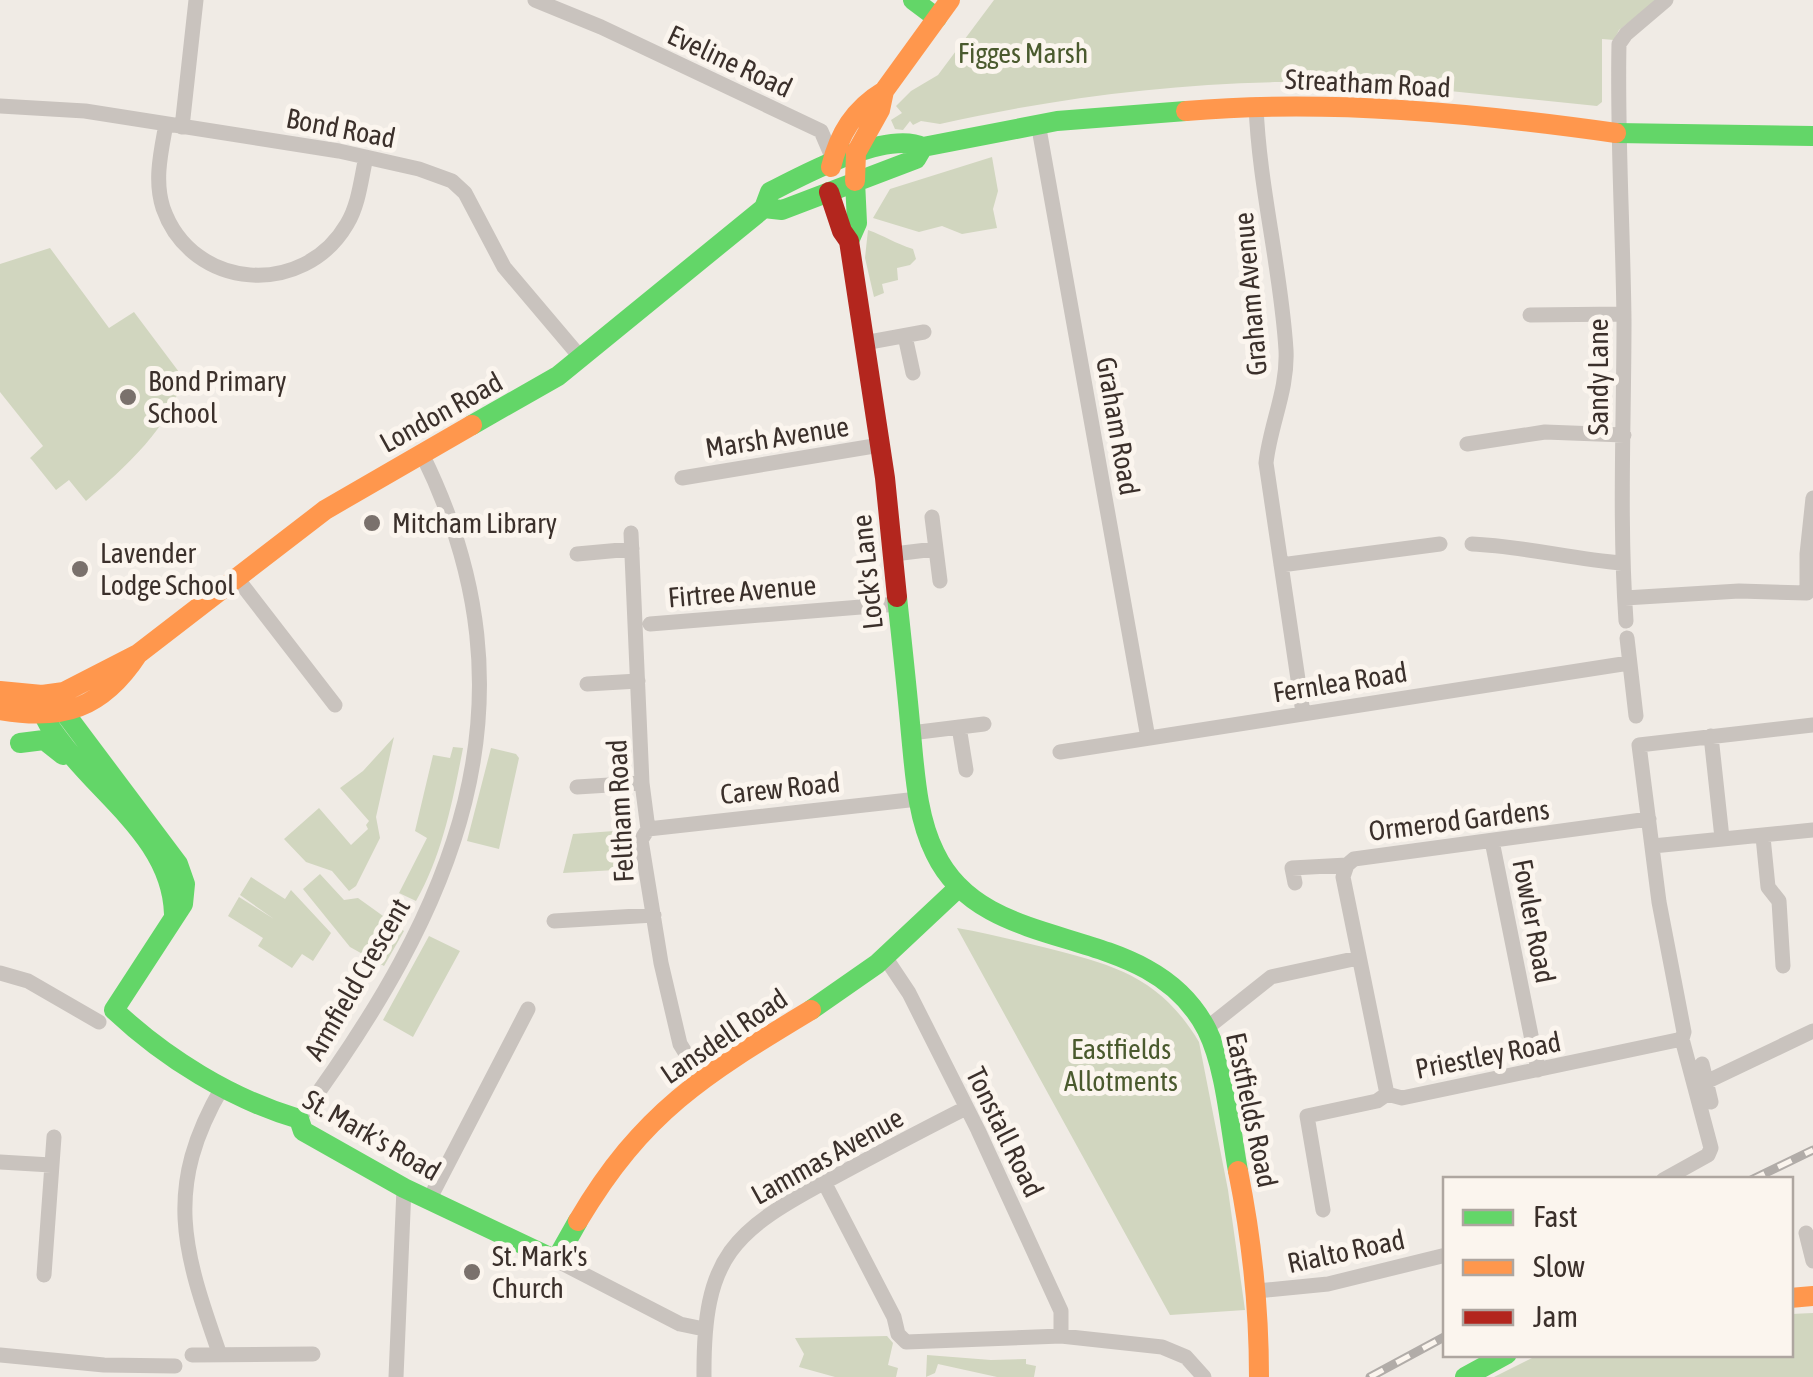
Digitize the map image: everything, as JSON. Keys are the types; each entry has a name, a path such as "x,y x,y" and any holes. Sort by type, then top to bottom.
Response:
{"street":[{"path":"196,0 174,125 158,178 168,221 182,242 204,261 243,276 284,274 324,253 351,216 366,157"},
{"name":"Eveline Road","path":"535,0 602,27 821,131 833,159"},
{"path":"914,0 937,18"},
{"path":"856,153 880,110 884,91 950,0"},
{"name":"Sandy Lane","path":"1626,620 1622,563 1624,314 1617,124 1622,38 1666,0"},
{"path":"829,192 833,159 849,121 868,99 884,91"},
{"name":"Streatham Road","path":"833,159 910,141 923,147 1038,123 1256,105 1813,136"},
{"name":"Graham Avenue","path":"1256,105 1286,352 1283,392 1266,463 1303,713"},
{"name":"Bond Road","path":"0,106 85,111 366,157 419,169 457,184 469,199 504,267 582,358"},
{"name":"Graham Road","path":"1038,123 1148,738"},
{"name":"Streatham Road","path":"829,192 916,159 923,147"},
{"name":"Lock's Lane","path":"849,241 857,223 856,153"},
{"name":"London Road","path":"52,709 92,700 126,675 138,654 325,510 546,385 764,208 775,188 833,159"},
{"name":"London Road","path":"764,208 782,210 829,192"},
{"name":"Lock's Lane","path":"829,192 849,241 880,446 918,799 931,847 958,889"},
{"path":"1530,314 1624,314"},
{"path":"864,343 924,332"},
{"path":"905,336 913,373"},
{"path":"1467,444 1558,432 1624,436"},
{"name":"Marsh Avenue","path":"682,478 880,446"},
{"name":"Armfield Crescent","path":"299,1119 372,1014 420,928 450,854 469,781 480,700 478,626 468,569 455,526 422,454"},
{"path":"1625,598 1739,591 1807,594 1813,498"},
{"path":"932,518 940,581"},
{"name":"Feltham Road","path":"577,554 631,541 642,783 648,829 641,840 680,1044 701,1078"},
{"path":"1281,566 1440,544"},
{"path":"1472,544 1528,548 1545,554 1622,563"},
{"path":"894,554 935,549"},
{"path":"236,577 336,706"},
{"name":"Firtree Avenue","path":"650,624 898,604"},
{"path":"1627,638 1636,716"},
{"name":"Fernlea Road","path":"1060,752 1628,663"},
{"path":"586,684 638,681"},
{"path":"0,691 52,709 90,778 166,867 176,898 174,914"},
{"path":"0,710 52,709"},
{"name":"St. Mark's Road","path":"52,709 178,864 186,880 186,896 114,1010 136,1031 223,1086 270,1110 299,1119 303,1131 404,1188 556,1260"},
{"path":"910,733 984,724"},
{"path":"1706,1106 1682,1039 1639,746 1813,725"},
{"path":"959,727 966,770"},
{"path":"1711,736 1722,838"},
{"path":"20,744 44,740 53,745 105,802 132,823"},
{"path":"577,786 642,783"},
{"name":"Carew Road","path":"648,829 918,799"},
{"name":"Ormerod Gardens","path":"1294,883 1292,868 1313,864 1347,865 1354,859 1649,819"},
{"path":"1653,846 1813,830"},
{"path":"1762,836 1768,886 1779,901 1783,966"},
{"name":"Fowler Road","path":"1492,841 1538,1070"},
{"path":"1347,865 1343,877 1388,1094"},
{"name":"Lansdell Road","path":"556,1260 584,1206 616,1162 701,1078 816,1008 885,958 958,889"},
{"name":"Eastfields Road","path":"958,889 976,905 1007,922 1106,948 1135,960 1171,987 1207,1028 1242,1184 1257,1292 1259,1377"},
{"path":"554,921 654,914"},
{"name":"Tonstall Road","path":"885,958 908,993 966,1108 1060,1311 1061,1336"},
{"path":"1207,1028 1271,977 1358,958"},
{"path":"0,973 28,981 100,1022"},
{"path":"429,1200 528,1020"},
{"path":"1706,1082 1813,1031"},
{"name":"Priestley Road","path":"1323,1210 1306,1116 1376,1101 1388,1094 1402,1098 1682,1039"},
{"path":"1668,1177 1708,1155 1711,1148 1702,1064"},
{"path":"220,1355 189,1264 185,1202 195,1144 223,1086"},
{"name":"Lammas Avenue","path":"704,1377 704,1329 715,1282 738,1242 773,1210 966,1108"},
{"path":"44,1275 54,1137"},
{"path":"0,1162 50,1165"},
{"path":"824,1182 894,1317 898,1334 906,1342 1061,1336 1169,1348 1186,1356 1204,1377"},
{"path":"396,1377 404,1188"},
{"path":"1803,1232 1813,1261"},
{"name":"Rialto Road","path":"1257,1292 1328,1284 1443,1256"},
{"path":"556,1260 680,1324 704,1329"},
{"path":"192,1355 313,1354"},
{"path":"0,1356 175,1366"},
{"path":"1465,1377 1502,1357"}],"green space":[{"name":"Figges Marsh","path":"994,0 1657,0 1619,30 1614,40 1602,39 1602,102 1597,106 1359,84 1237,83 1108,94 940,124 921,121 913,125 910,121 903,130 895,129 891,120 902,113 896,106 911,91 938,75"},
{"path":"992,157 998,191 993,209 997,228 962,234 942,226 919,232 873,218 890,189"},
{"path":"868,230 913,249 916,259 897,268 898,280 882,284 884,293 874,297 865,258"},
{"name":"Bond Primary School","path":"50,248 109,328 134,312 182,376 169,411 145,445 86,501 69,480 56,490 30,458 43,446 0,392 0,264"},
{"path":"394,737 376,817 380,838 356,886 349,891 332,871 306,862 284,839 319,808 351,845 368,829 369,821 340,788 363,771"},
{"path":"453,747 463,748 451,807 440,847 416,901 399,893 427,838 415,831 433,755 450,758"},
{"path":"491,748 519,758 499,849 467,841"},
{"path":"628,830 633,869 563,873 573,834"},
{"path":"320,874 344,900 358,898 404,931 384,966 350,947 303,889"},
{"path":"251,877 285,899 291,890 331,933 313,961 302,954 292,968 258,946 263,938 228,916 239,897 274,919 240,895"},
{"name":"Eastfields Allotments","path":"957,928 1115,968 1152,989 1184,1020 1199,1042 1228,1190 1245,1310 1170,1315"},
{"path":"429,936 460,951 413,1037 383,1020"},
{"path":"1813,1313 1813,1377 1494,1377 1534,1357 1793,1357 1793,1314"},
{"path":"887,1336 893,1343 888,1365 898,1368 896,1377 835,1377 799,1367 804,1354 795,1338"},
{"path":"927,1355 1026,1359 1026,1364 1036,1366 1034,1377 997,1377 938,1364 935,1373 926,1377"}],"railway":[{"path":"1757,1177 1813,1150"},
{"path":"1370,1377 1443,1338"}],"traffic: fast":[{"path":"913,0 937,18"},
{"path":"472,425 558,376 764,208 770,192 824,165 888,144 923,147 1057,121 1186,111"},
{"path":"1616,133 1813,136"},
{"path":"764,208 782,210 916,159 923,147"},
{"path":"849,241 857,223 855,181"},
{"path":"897,597 918,795 935,853 959,887 991,911 1109,953 1147,970 1181,994 1213,1045 1238,1171"},
{"path":"174,914 162,865 134,823 51,728 42,707 48,696 58,704 178,864 185,884 183,904 114,1010 200,1075 299,1119 303,1131 404,1188 556,1260 578,1221"},
{"path":"20,743 44,740 63,755"},
{"path":"811,1010 877,964 957,889"},
{"path":"1465,1377 1502,1357"}],"traffic: slow":[{"path":"855,181 856,153 880,110 884,91 950,0"},
{"path":"831,167 849,123 884,91"},
{"path":"1186,111 1347,107 1509,119 1616,133"},
{"path":"0,710 62,712 95,699 110,688 138,654 325,510 472,425"},
{"path":"0,691 42,695 64,692 138,654"},
{"path":"578,1221 627,1151 679,1098 739,1054 811,1010"},
{"path":"1238,1171 1254,1274 1259,1377"},
{"path":"1793,1298 1813,1296"}],"traffic: jam":[{"path":"829,192 849,241 885,478 897,597"}],"place":[{"name":"Bond Primary School","path":"128,397"},
{"name":"Mitcham Library","path":"372,523"},
{"name":"Lavender Lodge School","path":"80,569"},
{"name":"St. Mark's Church","path":"472,1272"}]}
